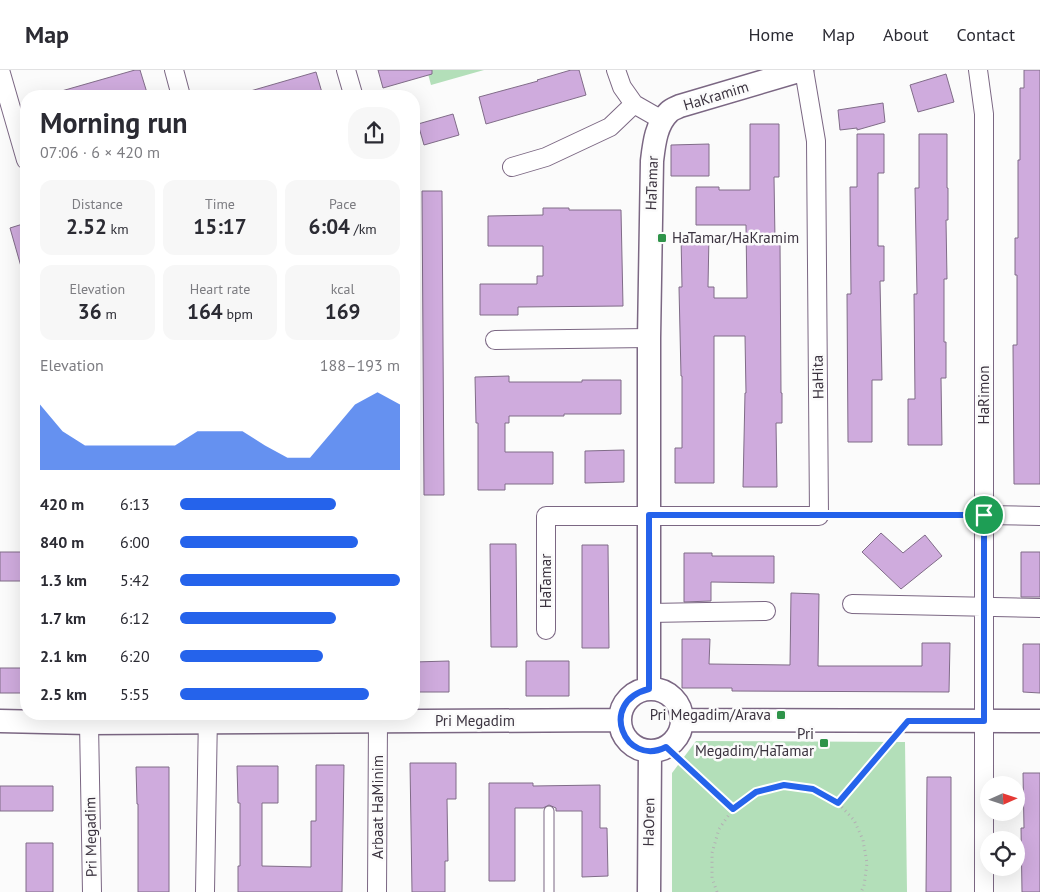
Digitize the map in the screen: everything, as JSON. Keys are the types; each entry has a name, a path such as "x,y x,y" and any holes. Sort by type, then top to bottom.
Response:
{"street":[{"path":"0,70 20,139"},
{"path":"174,70 179,90"},
{"path":"346,70 351,90"},
{"path":"616,70 622,87 634,104 662,120"},
{"name":"HaKramim","path":"662,120 670,111 680,106 803,70"},
{"name":"HaHita","path":"803,70 816,141 819,516"},
{"name":"HaRimon","path":"978,70 984,114 984,892"},
{"path":"512,167 546,157 610,128 634,104"},
{"name":"HaTamar","path":"649,689 648,338 652,161 654,139 662,120"},
{"path":"495,340 648,338"},
{"path":"649,515 819,516"},
{"name":"HaTamar","path":"546,630 546,516 649,515"},
{"path":"984,515 1040,516"},
{"path":"852,604 1040,608"},
{"path":"649,614 766,611"},
{"path":"649,689 659,690 668,694 676,701 682,720 678,736 673,742 658,749 641,749 632,745 622,730 620,720 626,703 632,696 640,691 649,689"},
{"name":"Pri Megadim","path":"0,721 90,723 161,720"},
{"path":"205,892 208,720"},
{"name":"Pri Megadim","path":"321,720 620,720"},
{"path":"682,720 1040,721"},
{"name":"Arbaat HaMinim","path":"377,892 378,721"},
{"name":"Pri Megadim","path":"90,723 92,892"},
{"name":"HaOren","path":"649,892 658,749"}],"lane":[{"path":"549,811 549,892"}],"path":[{"path":"819,516 984,515"},
{"path":"838,803 908,721"},
{"path":"658,749 733,809"},
{"path":"717,892 712,878 712,853 719,829 733,809 756,792 784,785 813,789 838,803 854,820 863,840 867,863 864,886 861,892"}],"green space":[{"path":"427,70 484,70 431,85"},
{"path":"696,741 905,742 907,892 672,892 672,773"}],"building":[{"path":"140,70 146,90 65,90"},
{"path":"378,70 432,70 432,74 383,88"},
{"path":"571,70 579,70 586,95 486,124 479,97"},
{"path":"1024,70 1040,70 1040,484 1014,484 1013,345 1017,345 1015,238 1018,238 1020,88 1024,88"},
{"path":"316,72 321,90 254,90"},
{"path":"946,74 954,102 918,112 910,85"},
{"path":"883,103 885,122 857,130 857,128 840,130 838,110"},
{"path":"453,114 459,135 424,145 420,123"},
{"path":"750,124 779,124 779,177 774,177 775,240 780,240 782,393 782,423 776,423 777,487 743,487 746,393 745,336 714,336 714,483 675,483 675,448 682,448 679,287 682,287 681,235 709,235 708,287 714,287 714,298 747,298 746,225 696,225 696,187 719,187 719,190 750,190"},
{"path":"857,134 884,134 884,173 878,173 878,246 884,246 884,281 880,281 882,380 872,380 872,442 848,442 847,294 851,294 850,187 857,187"},
{"path":"919,134 947,134 947,279 944,279 946,378 941,378 942,445 908,445 908,399 915,399 914,294 917,294 915,188 919,188"},
{"path":"709,144 709,176 671,176 671,145"},
{"path":"422,191 442,191 444,495 424,495"},
{"path":"543,208 621,210 623,306 518,307 518,315 480,315 480,284 537,284 537,276 543,276 543,246 488,246 488,216 543,215"},
{"path":"20,225 20,263 10,228"},
{"path":"509,376 509,382 621,380 621,414 509,416 509,423 505,423 505,452 553,452 553,484 505,484 505,490 478,490 478,423 476,423 475,377"},
{"path":"624,450 624,482 585,483 585,451"},
{"path":"881,533 903,553 925,535 942,556 901,589 862,552"},
{"path":"490,544 516,544 517,647 491,647"},
{"path":"582,545 608,545 609,648 582,648"},
{"path":"0,552 20,552 20,581 0,581"},
{"path":"1021,552 1040,552 1040,597 1021,597"},
{"path":"684,553 712,553 712,556 774,556 774,583 711,582 711,601 684,602"},
{"path":"791,593 819,594 818,666 922,666 922,643 950,643 949,692 732,691 732,688 682,688 682,639 710,639 709,664 790,665"},
{"path":"1023,644 1040,644 1040,693 1023,692"},
{"path":"449,661 449,692 420,692 420,662"},
{"path":"526,661 569,661 569,696 526,696"},
{"path":"0,668 20,668 20,693 0,693"},
{"path":"410,763 456,763 456,799 447,799 448,861 445,861 445,892 412,892"},
{"path":"316,765 344,765 342,892 238,892 240,803 238,803 237,766 278,766 278,803 262,803 262,866 311,867 311,821 316,821"},
{"path":"136,767 169,767 169,892 138,892"},
{"path":"1023,773 1040,773 1040,892 1022,892 1022,876 1025,876 1025,831 1021,831 1021,828 1024,828 1025,821 1025,776 1023,776"},
{"path":"927,777 951,777 951,892 926,892"},
{"path":"489,783 533,783 533,786 600,785 600,828 607,828 608,876 582,877 582,811 556,811 556,808 549,805 543,808 515,808 515,881 489,881"},
{"path":"0,786 53,786 53,811 0,811"},
{"path":"26,843 53,843 53,892 26,892"}],"place":[{"name":"HaTamar/HaKramim","path":"662,238"},
{"name":"Pri Megadim/Arava","path":"781,715"},
{"name":"Pri Megadim/HaTamar","path":"824,743"}],"route":[{"path":"649,515 984,515 984,721 908,721 838,803 813,789 784,785 756,792 733,809 666,747 656,751 641,749 632,745 626,738 620,720 622,711 632,696 640,691 649,689 649,515"}]}
